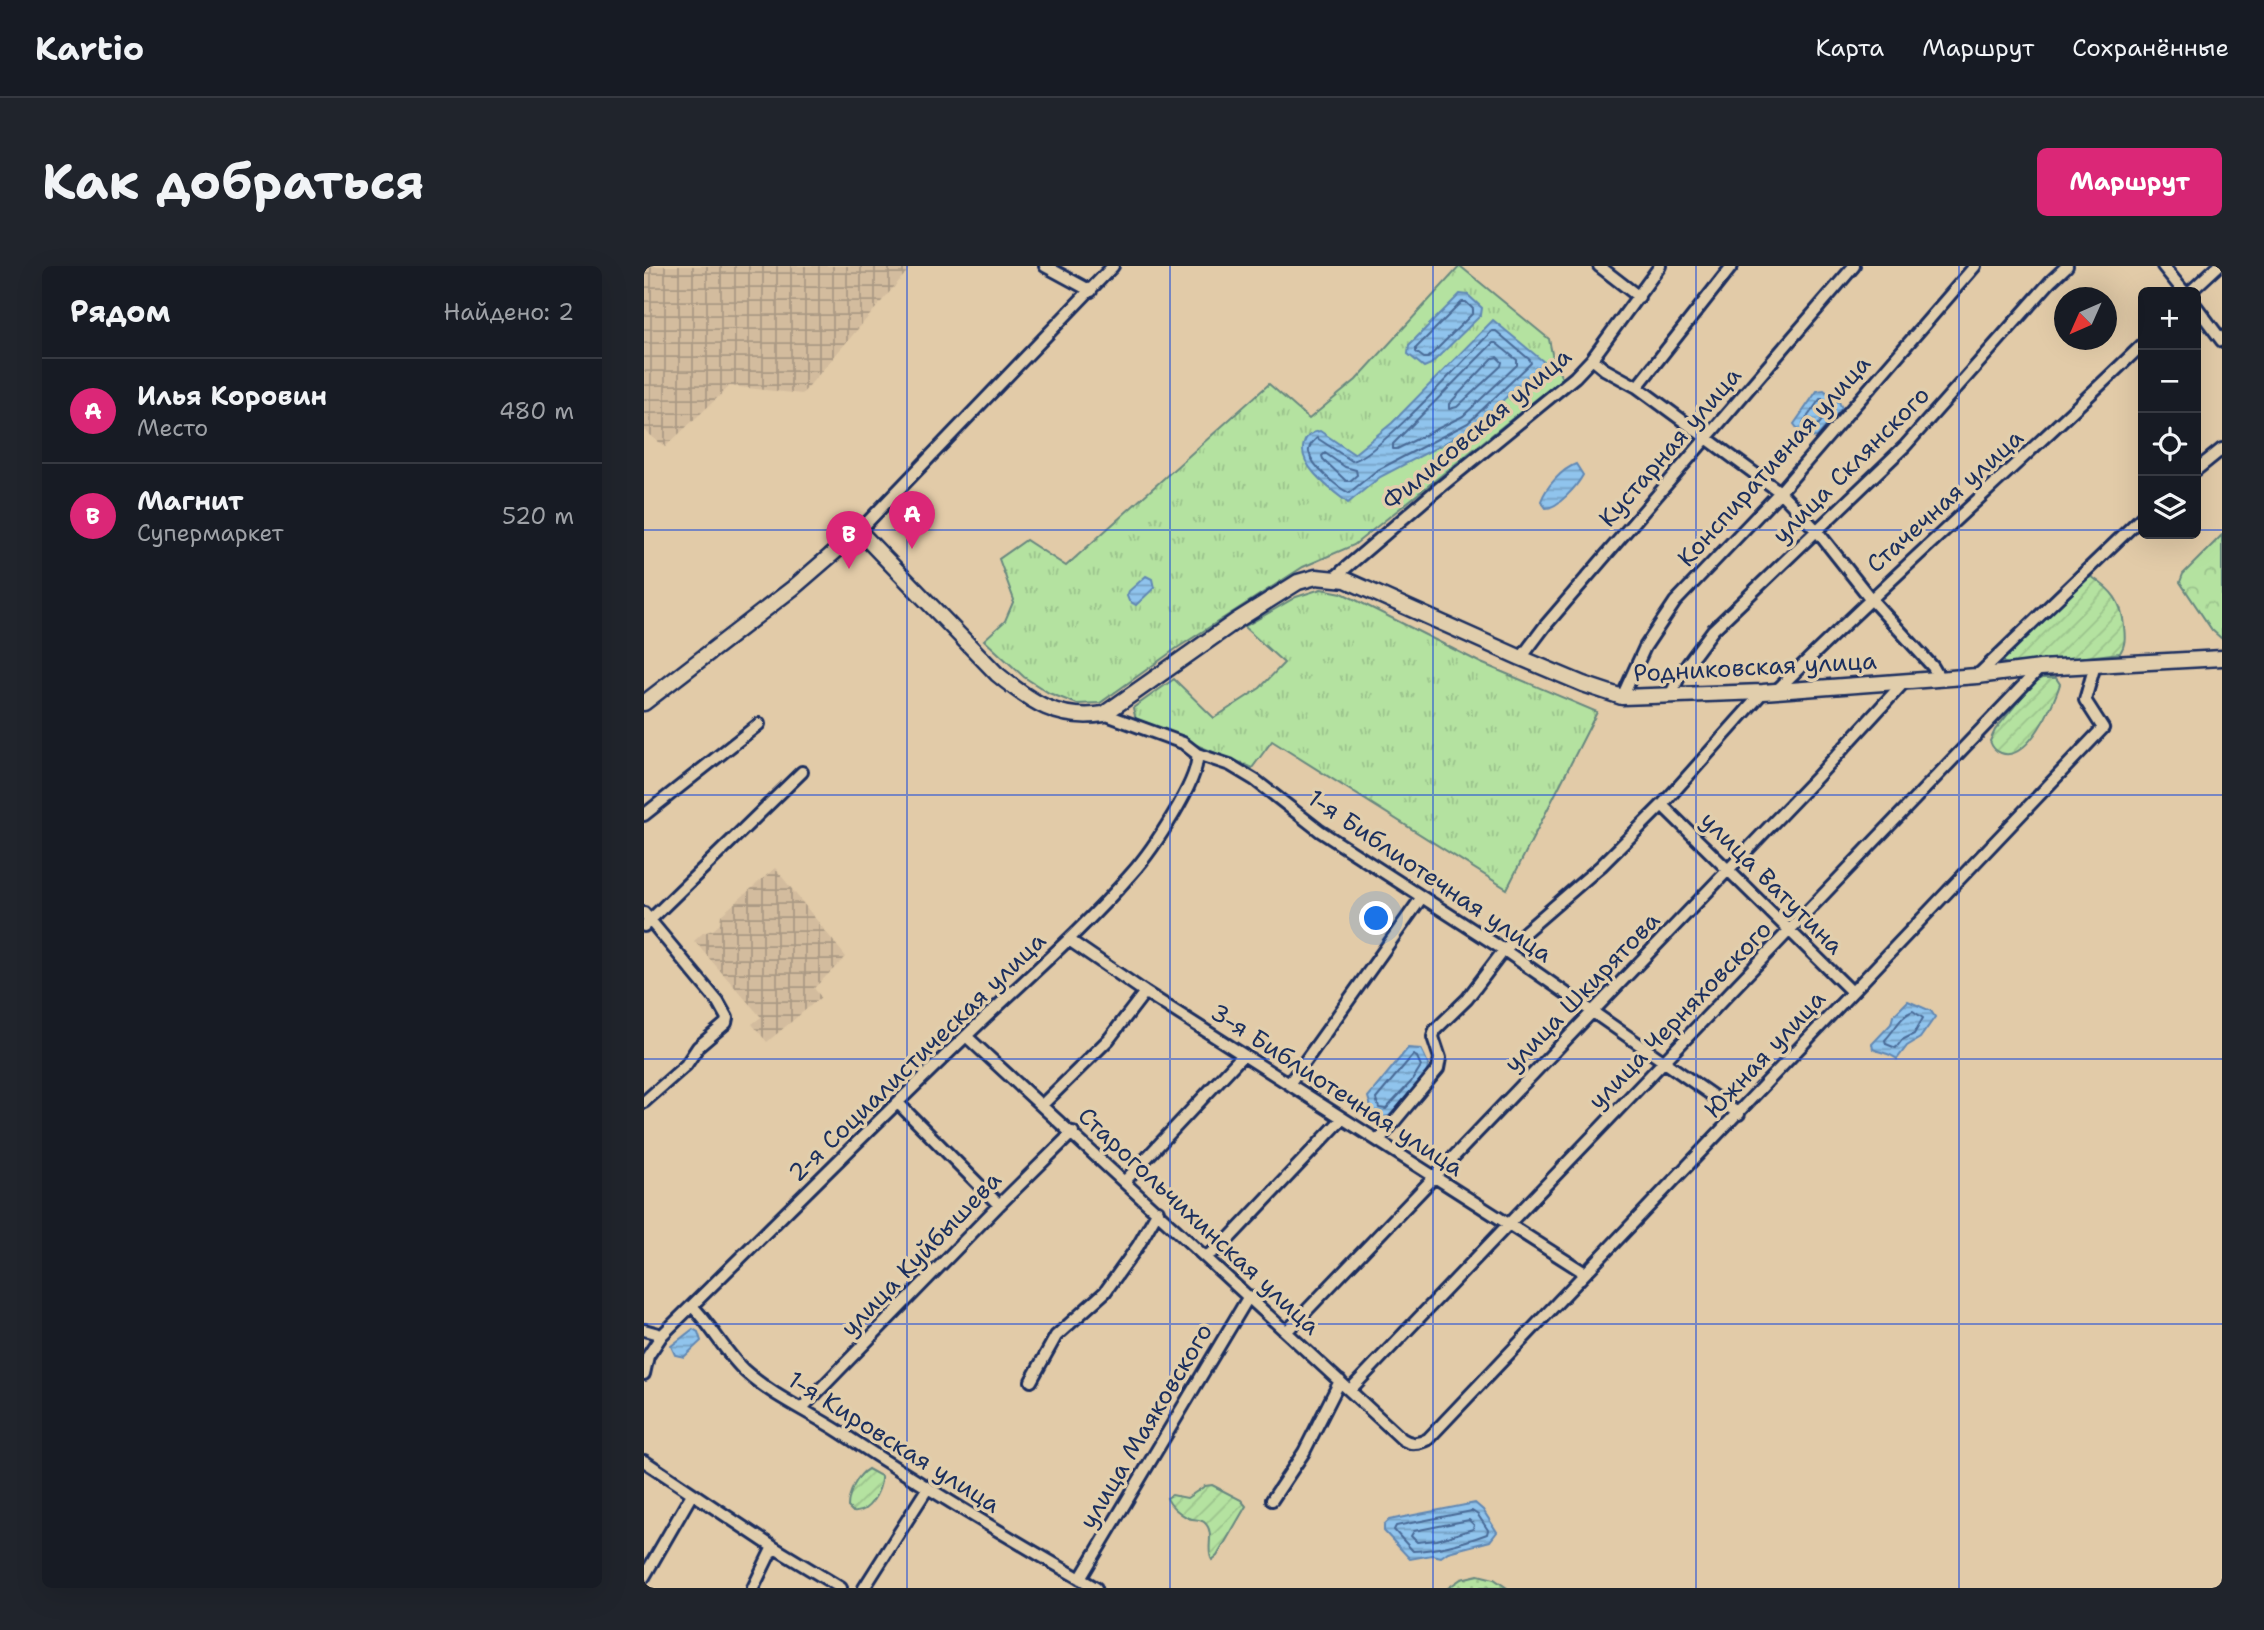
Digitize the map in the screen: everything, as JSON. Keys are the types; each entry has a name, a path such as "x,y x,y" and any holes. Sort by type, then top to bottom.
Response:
{"main road":[{"path":"644,703 793,588 859,531 997,674 1019,693 1041,706 1064,714 1083,717 1104,714"},
{"name":"Родниковская улица","path":"1104,714 1236,621 1298,582 1316,577 1346,580 1521,658 1622,697 1770,691 1977,676 2040,668 2222,658"}],"street":[{"path":"1045,266 1091,291"},
{"path":"859,531 1113,266"},
{"path":"1599,266 1639,297"},
{"name":"Филисовская улица","path":"1334,578 1485,450 1550,399 1592,359 1660,266"},
{"path":"1637,387 1732,266"},
{"name":"Кустарная улица","path":"1521,658 1545,625 1854,266"},
{"name":"Конспиративная улица","path":"1622,697 1645,647 1675,602 1780,492 1975,266"},
{"name":"улица Склянского","path":"1670,696 1681,673 1713,630 1905,446 2067,266"},
{"path":"2163,266 2180,287"},
{"path":"2195,287 2218,266"},
{"path":"2201,313 2222,341"},
{"name":"Стачечная улица","path":"1379,1140 1438,1069 1440,1058 1433,1033 1467,999 1504,950 1601,866 1770,691 2056,428 2138,349"},
{"path":"1592,359 1604,369 1637,387 1780,492 1818,531 1870,598 1933,667 1940,679"},
{"path":"2201,466 2222,449"},
{"path":"1977,676 2138,521"},
{"name":"Южная улица","path":"1402,1439 1414,1444 1428,1439 2103,728 2085,700 2095,665"},
{"name":"улица Черняховского","path":"1350,1390 2040,668"},
{"name":"улица Шкирятова","path":"1287,1331 1818,776 1905,681"},
{"name":"1-я Библиотечная улица","path":"1104,714 1183,743 1197,754 1230,765 1255,780 1313,827 1504,950 1739,1114"},
{"path":"644,816 760,724"},
{"name":"2-я Социалистическая улица","path":"644,1374 648,1356 662,1335 966,1036 1069,940 1134,872 1184,796 1196,772 1197,754"},
{"path":"644,1102 686,1065 698,1047 726,1023 727,1018 719,1002 646,920 802,772"},
{"name":"улица Ватутина","path":"1662,805 1852,992"},
{"path":"1289,1084 1422,897"},
{"name":"3-я Библиотечная улица","path":"1069,940 1145,992 1585,1273"},
{"path":"1042,1105 1109,1038 1145,992"},
{"name":"Старогольчихинская улица","path":"966,1036 1073,1132 1402,1439"},
{"path":"1125,1181 1243,1055"},
{"path":"898,1102 999,1205"},
{"path":"1206,1256 1220,1248 1342,1119"},
{"name":"улица Куйбышева","path":"802,1408 1073,1132"},
{"path":"1031,1381 1056,1336 1105,1292 1138,1247 1157,1211"},
{"name":"улица Маяковского","path":"1080,1579 1249,1296"},
{"name":"1-я Кировская улица","path":"692,1306 705,1318 746,1371 771,1390 927,1489 1096,1588"},
{"path":"644,1330 662,1335"},
{"path":"1272,1500 1304,1452 1340,1381"},
{"path":"644,1461 773,1547 841,1588"},
{"path":"864,1588 927,1489"},
{"path":"644,1577 692,1494"},
{"path":"752,1588 773,1547"}],"shaded area":[{"path":"644,266 912,266 802,394 730,386 665,447 644,430"},
{"path":"775,868 846,957 814,988 821,997 767,1042 752,1024 761,1017 694,941 720,924 721,915"}],"green space":[{"path":"1460,266 1549,339 1562,379 1354,545 1303,567 1177,648 1100,703 1077,704 1049,693 1024,677 984,640 1005,621 1014,600 999,559 1026,540 1066,566 1269,384 1309,419 1356,380"},
{"path":"2222,535 2222,639 2212,630 2180,582 2183,574"},
{"path":"2092,577 2110,592 2121,610 2125,637 2120,653 2013,666 2002,662 2002,658 2085,579"},
{"path":"1321,589 1342,593 1481,663 1597,712 1507,889 1272,741 1252,768 1136,720 1133,708 1174,679 1214,718 1260,688 1284,663 1244,627 1296,597"},
{"path":"2043,678 2056,678 2060,684 2038,730 2030,741 2011,754 1997,751 1990,741 1995,730 2034,682"},
{"path":"868,1469 881,1476 879,1488 869,1505 859,1512 853,1512 848,1507 851,1491"},
{"path":"1212,1485 1241,1500 1246,1506 1212,1560 1208,1526 1182,1514 1167,1498 1172,1495 1187,1498 1205,1486"},
{"path":"1478,1575 1494,1579 1507,1588 1448,1588 1461,1579"}],"water":[{"path":"1460,294 1468,295 1482,308 1481,315 1431,364 1424,367 1408,354 1409,345"},
{"path":"1493,320 1544,362 1472,429 1380,477 1348,503 1317,477 1305,460 1303,451 1308,436 1320,431 1354,454 1392,423"},
{"path":"1824,390 1839,402 1842,408 1817,437 1806,436 1794,424 1817,391"},
{"path":"1576,464 1583,475 1580,480 1561,500 1546,508 1541,501 1547,490 1560,474"},
{"path":"1146,576 1152,579 1154,588 1136,605 1129,601 1127,596"},
{"path":"1908,1001 1931,1011 1935,1017 1920,1038 1907,1046 1897,1059 1873,1049 1872,1044"},
{"path":"1408,1048 1421,1049 1428,1065 1424,1077 1389,1116 1373,1114 1368,1097"},
{"path":"693,1329 698,1332 701,1341 684,1357 675,1355 671,1346"},
{"path":"1475,1503 1483,1510 1497,1532 1490,1541 1448,1552 1441,1557 1432,1555 1410,1559 1384,1531 1384,1525 1389,1520"}],"place":[{"name":"Илья Коровин","path":"912,549"},
{"name":"Магнит","path":"849,569"}]}
